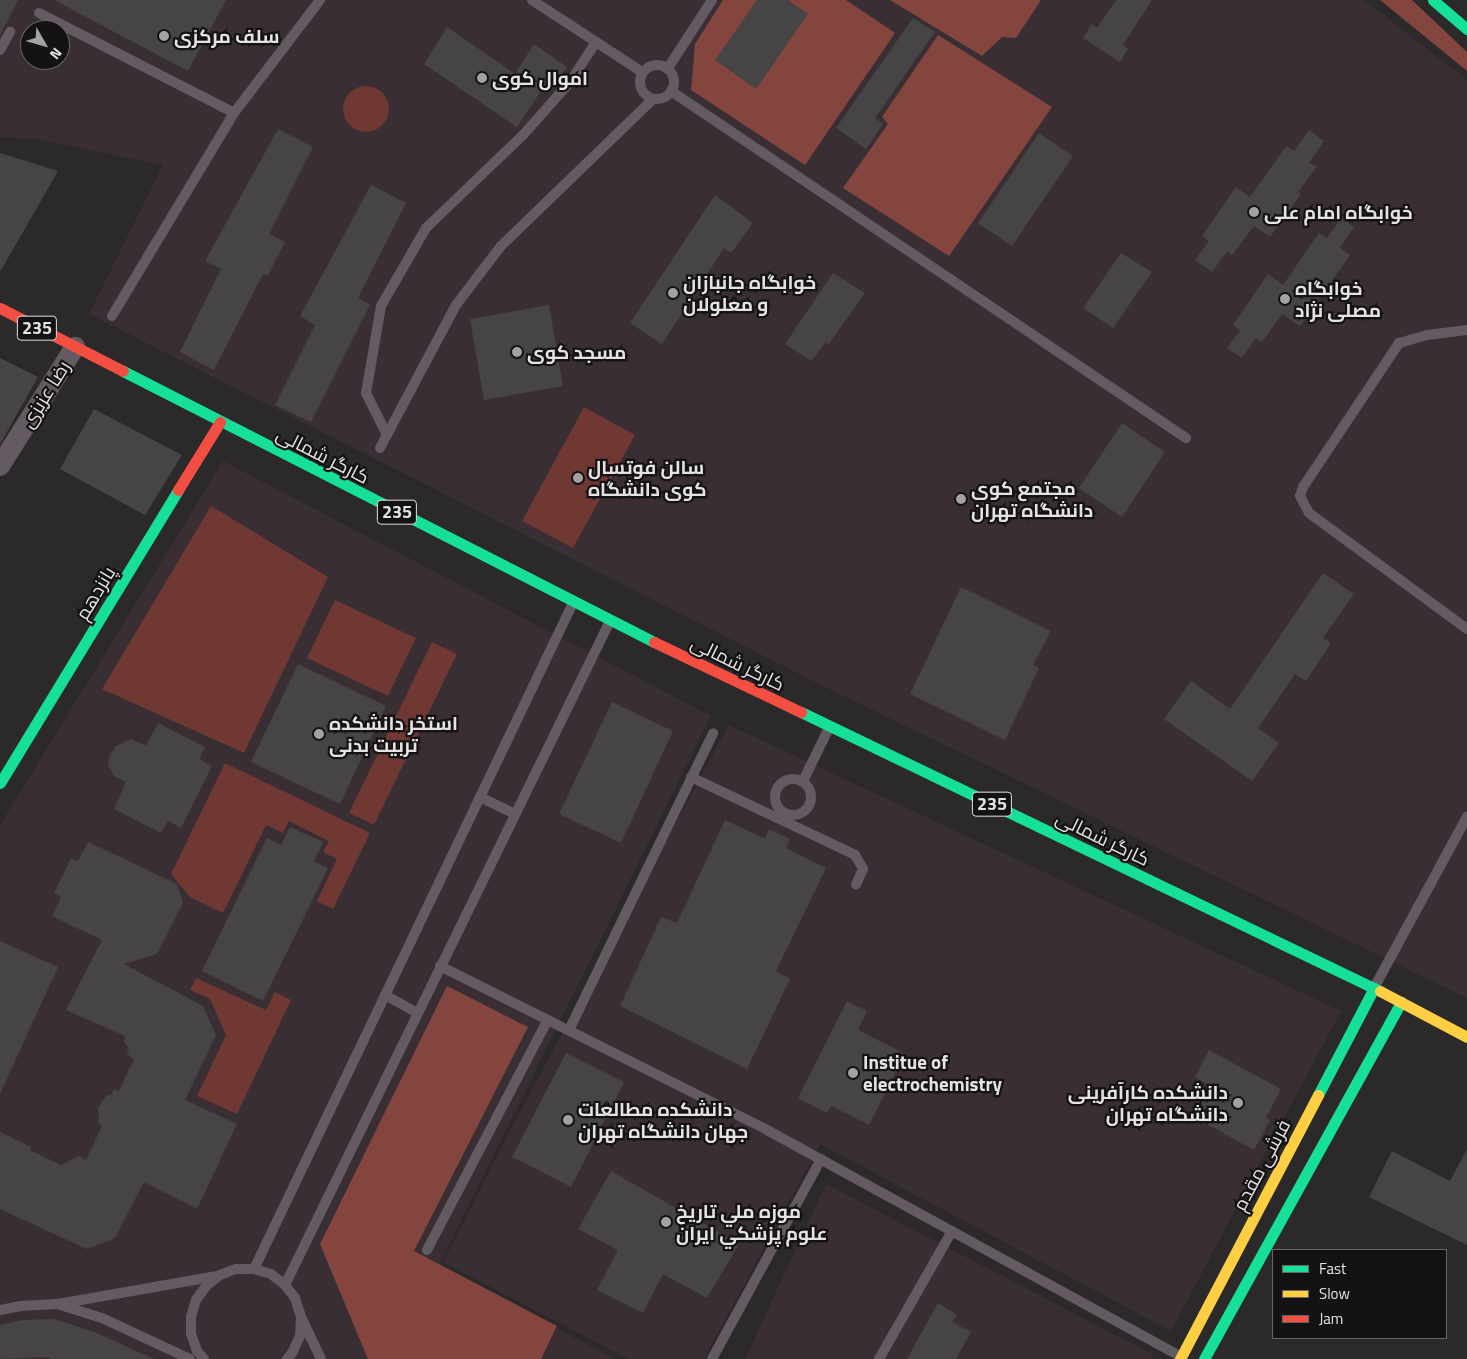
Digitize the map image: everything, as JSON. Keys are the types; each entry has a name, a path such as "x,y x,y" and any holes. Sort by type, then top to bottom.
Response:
{"main road":[{"path":"1433,0 1467,29"},
{"name":"کارگر شمالی","path":"0,308 611,621 1374,988 1467,1037"},
{"name":"پانزدهم","path":"0,783 220,422"},
{"name":"فرشی مقدم","path":"1180,1358 1374,988"},
{"path":"1204,1359 1402,1002"}],"street":[{"name":"رضا عزیزی","path":"0,466 75,347"}],"lane":[{"path":"112,316 234,113 320,0"},
{"path":"532,0 642,72"},
{"path":"668,68 712,0"},
{"path":"39,13 234,113"},
{"path":"0,50 10,32"},
{"path":"387,435 366,393 381,306 426,228 522,135 570,82 596,42"},
{"path":"380,448 456,305 501,246 653,99 665,97 671,91 674,78 668,68 657,64 651,65 642,72 639,83 643,94 653,99"},
{"path":"671,91 1186,438"},
{"path":"1467,330 1426,335 1399,344 1303,487 1300,496 1308,513 1467,629"},
{"path":"254,1269 574,602"},
{"path":"285,1284 611,621"},
{"path":"803,781 830,726"},
{"path":"569,1030 713,733"},
{"path":"691,777 785,817 855,855 863,869 856,885"},
{"path":"797,779 803,781 810,790 811,802 808,808 798,814 785,817 775,800 777,788 786,780 797,779"},
{"path":"480,798 515,814"},
{"path":"1374,988 1467,817"},
{"path":"440,966 821,1159 1180,1358"},
{"path":"385,995 417,1013"},
{"path":"427,1250 548,1020"},
{"path":"712,1359 821,1159"},
{"path":"879,1359 952,1231"},
{"path":"0,1310 21,1306 57,1304 220,1275 236,1269 254,1269 270,1274 285,1284 295,1298 300,1317 321,1359"},
{"path":"204,1359 197,1351 191,1334 191,1317 196,1300 206,1286 220,1275"},
{"path":"57,1304 102,1318 190,1359"},
{"path":"287,1359 292,1354 300,1336 300,1317"}],"shaded area":[{"name":"مجتمع کوی دانشگاه تهران","path":"0,0 1364,0 1467,80 1467,998 819,684 89,314 163,165 36,139 0,137"},
{"path":"723,0 846,0 895,33 805,165 691,90 695,44"},
{"path":"890,0 1041,0 1016,38 1002,37 982,56"},
{"path":"1380,0 1412,0 1467,52 1467,71"},
{"path":"938,35 1052,107 949,256 843,188 888,124 882,117"},
{"path":"366,86 379,90 385,96 389,109 385,122 379,128 366,132 353,128 347,122 343,109 347,96 353,90"},
{"name":"سالن فوتسال کوی دانشگاه","path":"584,407 635,435 573,548 522,521"},
{"path":"223,461 711,716 439,1266 615,1359 0,1359 0,825"},
{"path":"211,506 328,577 244,753 102,689"},
{"path":"335,600 416,638 388,696 307,658"},
{"path":"432,642 457,654 374,825 349,813"},
{"path":"729,725 1341,1011 1171,1331 820,1144 704,1359 628,1359 443,1262 516,1119"},
{"path":"225,763 370,833 333,909 317,901 337,859 323,852 329,841 289,821 283,833 266,825 223,913 190,897 171,874"},
{"path":"196,978 266,1010 275,992 291,1000 237,1114 197,1096 226,1035 210,999 190,990"},
{"path":"447,986 528,1027 414,1251 557,1326 541,1359 368,1359 320,1244"},
{"path":"826,1184 1154,1355 1152,1359 745,1359"}],"building":[{"path":"0,0 18,0 0,35"},
{"name":"سلف مرکزی","path":"54,0 226,0 188,71"},
{"path":"757,0 788,0 808,14 756,89 715,60"},
{"path":"1116,0 1152,0 1123,45 1128,49 1120,62 1083,38 1092,24 1097,28"},
{"path":"913,18 935,32 875,118 883,124 866,149 836,128"},
{"name":"اموال کوی","path":"447,27 515,74 534,44 567,67 551,90 545,85 517,127 424,64"},
{"path":"278,129 313,147 269,234 285,242 268,275 263,274 214,370 180,352 221,269 205,261"},
{"name":"خوابگاه امام علی","path":"1309,130 1324,141 1309,163 1317,166 1298,192 1301,194 1270,237 1254,226 1232,255 1227,251 1212,272 1195,260 1209,241 1202,236 1236,187 1250,197 1286,146 1294,151"},
{"path":"1039,133 1073,156 1012,246 978,223"},
{"path":"0,153 58,171 0,272"},
{"path":"371,185 406,203 358,298 370,305 311,422 275,405 315,325 300,316"},
{"name":"خوابگاه جانبازان و معلولان","path":"715,195 753,223 731,253 724,248 662,344 630,323"},
{"name":"خوابگاه مصلی نژاد","path":"1341,218 1354,227 1340,248 1350,255 1300,326 1282,314 1262,342 1256,338 1242,358 1227,348 1240,330 1233,325 1268,274 1283,285 1319,233 1327,238"},
{"path":"1121,253 1152,272 1113,328 1083,308"},
{"path":"833,273 865,293 828,345 826,342 811,361 785,344"},
{"name":"مسجد کوی","path":"549,305 563,386 484,400 470,319"},
{"path":"0,358 38,377 0,444"},
{"path":"94,409 182,455 145,515 60,469"},
{"path":"1122,423 1165,452 1122,517 1079,488"},
{"path":"1323,573 1354,594 1323,638 1331,643 1306,681 1295,674 1258,728 1279,743 1252,781 1164,719 1191,681 1230,709"},
{"path":"961,587 1051,631 1033,665 1039,668 1005,740 910,694"},
{"name":"استخر دانشکده تربیت بدنی","path":"298,664 386,706 340,804 251,762"},
{"path":"612,702 673,731 621,843 559,814"},
{"path":"158,723 205,747 199,759 212,766 181,828 168,821 161,833 114,809 126,782 114,776 108,765 110,755 116,746 131,739 146,746"},
{"path":"725,820 765,839 769,829 790,839 786,848 826,868 776,971 790,979 747,1069 620,1006 661,917 677,923"},
{"path":"290,827 323,842 314,861 328,868 263,1001 202,971 267,838 281,845"},
{"path":"88,842 177,884 183,903 157,954 124,964 203,1006 216,1035 185,1100 237,1124 197,1209 144,1182 115,1238 87,1249 0,1209 0,1132 31,1147 30,1150 61,1165 79,1156 86,1160 102,1126 98,1123 98,1108 106,1096 111,1095 114,1089 119,1091 134,1059 127,1055 129,1048 124,1042 125,1036 66,1010 102,940 52,916 61,897 54,893 71,858 78,861"},
{"path":"0,941 58,967 0,1094"},
{"name":"Institue of electrochemistry","path":"847,1001 867,1011 858,1030 905,1054 869,1125 831,1106 827,1113 798,1098"},
{"name":"دانشکده کارآفرینی دانشگاه تهران","path":"1209,1050 1281,1089 1266,1118 1270,1120 1254,1150 1194,1117 1211,1087 1195,1077"},
{"name":"دانشکده مطالعات جهان دانشگاه تهران","path":"566,1053 624,1082 571,1187 512,1157"},
{"path":"1467,1149 1467,1245 1369,1197 1392,1151 1450,1181"},
{"path":"611,1171 739,1244 707,1298 663,1274 643,1313 597,1290 618,1250 578,1229"},
{"path":"938,1303 957,1315 952,1322 971,1332 956,1359 907,1359"},
{"path":"55,1319 97,1333 154,1359 52,1359 46,1357 0,1359 0,1325 23,1320"}],"traffic: fast":[{"path":"1433,0 1467,29"},
{"path":"123,371 654,642"},
{"path":"0,783 178,490"},
{"path":"801,712 1380,991"},
{"path":"1318,1095 1374,988"},
{"path":"1204,1359 1401,1002"}],"traffic: slow":[{"path":"1380,991 1467,1037"},
{"path":"1180,1359 1318,1095"}],"traffic: jam":[{"path":"0,308 123,371"},
{"path":"178,490 220,422"},
{"path":"654,642 801,712"}],"place":[{"name":"سلف مرکزی","path":"164,36"},
{"name":"اموال کوی","path":"482,78"},
{"name":"خوابگاه امام علی","path":"1254,212"},
{"name":"خوابگاه جانبازان و معلولان","path":"673,293"},
{"name":"خوابگاه مصلی نژاد","path":"1285,299"},
{"name":"مسجد کوی","path":"517,352"},
{"name":"سالن فوتسال کوی دانشگاه","path":"578,478"},
{"name":"مجتمع کوی دانشگاه تهران","path":"961,499"},
{"name":"استخر دانشکده تربیت بدنی","path":"319,734"},
{"name":"Institue of electrochemistry","path":"853,1073"},
{"name":"دانشکده کارآفرینی دانشگاه تهران","path":"1238,1103"},
{"name":"دانشکده مطالعات جهان دانشگاه تهران","path":"568,1120"},
{"name":"موزه ملي تاريخ علوم پزشكي ايران","path":"666,1222"}]}
